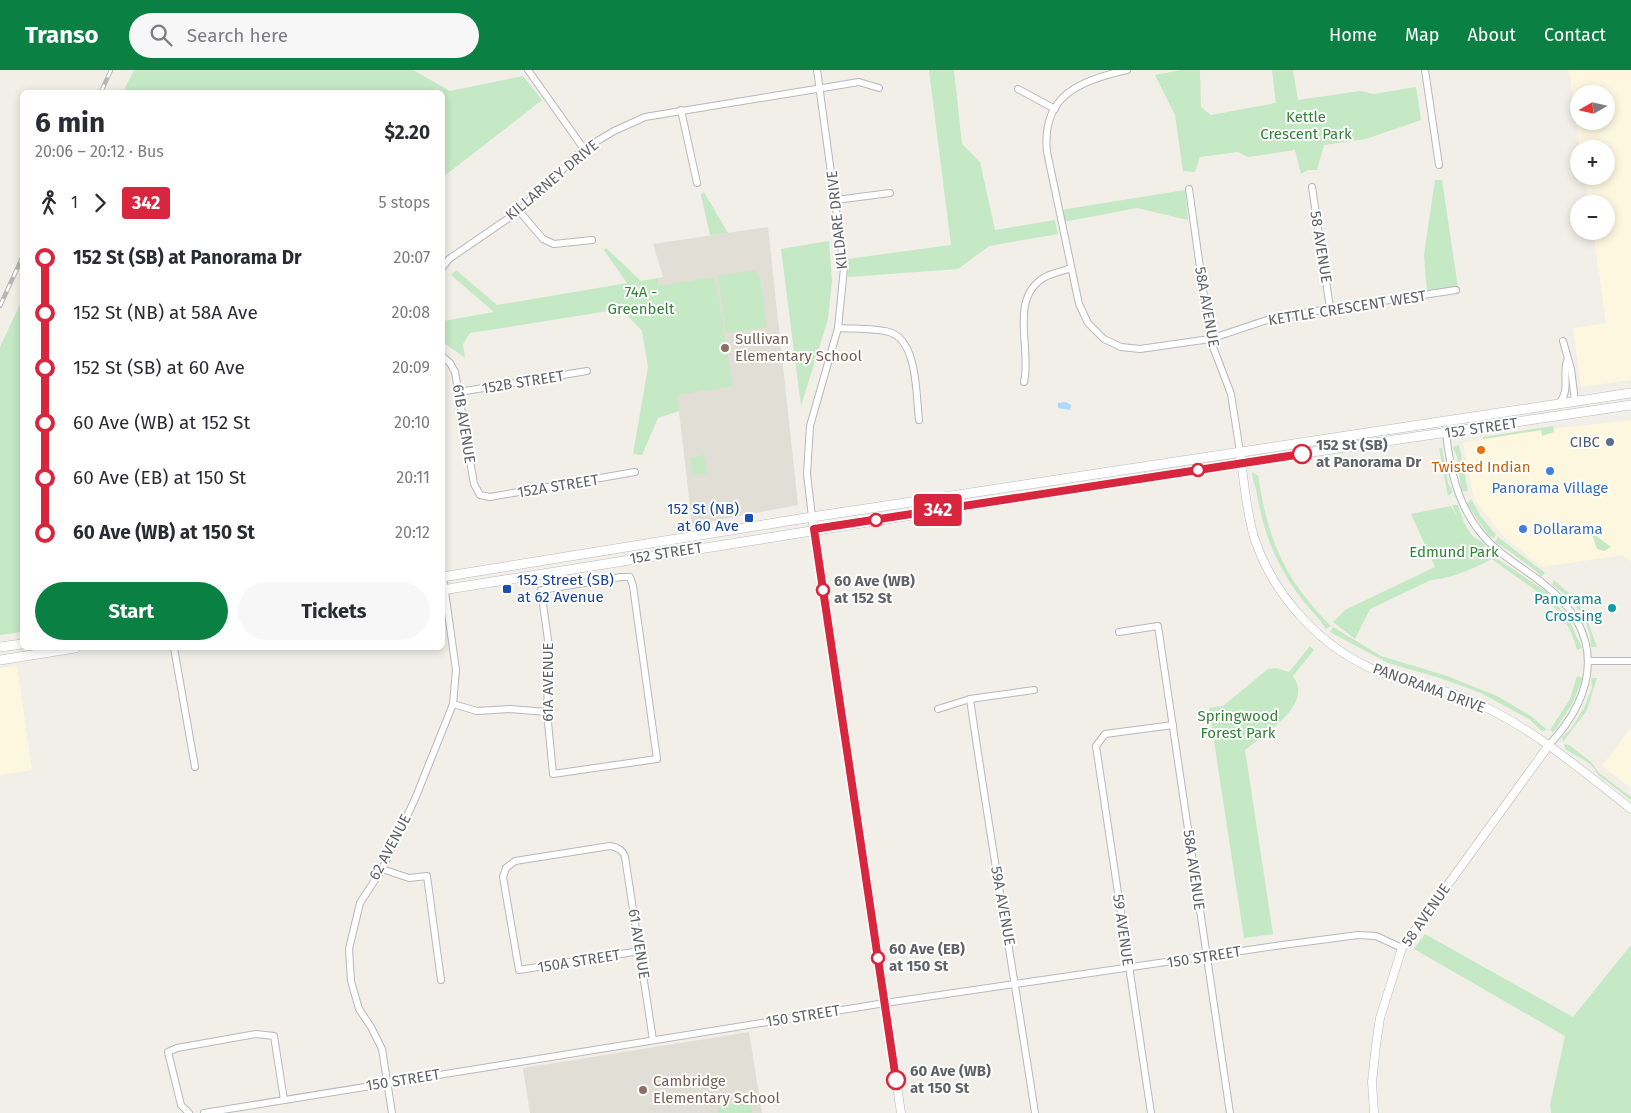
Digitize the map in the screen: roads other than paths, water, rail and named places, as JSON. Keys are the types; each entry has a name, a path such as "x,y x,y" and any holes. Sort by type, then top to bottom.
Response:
{"main road":[{"name":"152 STREET","path":"445,577 812,517 1631,393"},
{"path":"1574,414 1578,408 1592,404 1606,396"},
{"path":"1544,418 1551,411 1568,408 1576,401"},
{"name":"152 STREET","path":"445,590 814,529 1631,405"},
{"path":"1446,433 1447,428 1465,418"},
{"path":"0,647 20,644"},
{"path":"0,660 62,650"}],"street":[{"path":"528,70 584,149"},
{"name":"KILDARE DRIVE","path":"812,517 807,474 810,426 838,328 844,268 817,70"},
{"path":"1024,382 1028,364 1023,321 1028,297 1042,279 1071,268 1046,145 1048,127 1055,109 1066,94 1079,84 1101,76 1127,70"},
{"path":"1425,70 1439,165"},
{"name":"KILLARNEY DRIVE","path":"445,264 449,259 519,211 584,149 614,130 645,117 859,82 878,88"},
{"path":"1018,88 1055,109"},
{"path":"681,110 697,183"},
{"name":"58 AVENUE","path":"1312,186 1330,308"},
{"name":"58A AVENUE","path":"1189,189 1210,339 1231,394 1240,452"},
{"path":"836,200 890,193"},
{"path":"519,211 544,239 554,244 592,240"},
{"name":"KETTLE CRESCENT WEST","path":"1071,268 1080,310 1095,332 1112,344 1140,349 1210,339 1268,319 1456,290"},
{"path":"838,328 890,332 906,343 914,369 919,420"},
{"path":"1563,341 1567,361 1571,369 1576,401"},
{"name":"61B AVENUE","path":"445,359 454,367 474,484 480,496"},
{"path":"1559,404 1566,393 1564,371 1567,361"},
{"name":"152B STREET","path":"459,392 586,372"},
{"path":"1446,433 1454,481 1468,516 1498,552 1544,584 1571,611 1583,633 1589,661 1581,700 1549,745"},
{"name":"PANORAMA DRIVE","path":"1240,452 1251,523 1262,558 1293,608 1322,637 1345,654 1372,669 1472,701 1502,716 1549,745 1631,809"},
{"name":"152A STREET","path":"480,496 490,497 635,472"},
{"path":"812,517 901,1113"},
{"name":"61A AVENUE","path":"630,577 657,758 553,774 547,712 550,647 541,590 630,577"},
{"name":"62 AVENUE","path":"392,1113 380,1041 359,1009 349,960 351,935 360,903 382,869 415,799 452,704 456,670 445,602"},
{"name":"58A AVENUE","path":"1119,632 1158,626 1230,1113"},
{"path":"174,650 195,767"},
{"path":"1589,661 1631,661"},
{"path":"938,708 970,699 1034,690"},
{"name":"59A AVENUE","path":"970,699 989,829 1036,1113"},
{"path":"452,704 477,711 510,708 547,712"},
{"name":"59 AVENUE","path":"1151,1113 1096,746 1105,734 1173,726"},
{"name":"58 AVENUE","path":"1374,1113 1372,1082 1377,1036 1402,948 1549,745"},
{"name":"61 AVENUE","path":"519,970 503,877 506,868 514,861 610,846 620,850 625,857 653,1040"},
{"path":"382,869 409,878 427,876 441,980"},
{"name":"150 STREET","path":"204,1113 231,1111 387,1082 885,1003 1358,935 1376,936 1402,948"},
{"name":"150A STREET","path":"519,970 640,951"},
{"path":"186,1111 175,1086 168,1052 177,1048 256,1034 274,1036 284,1100"}],"water":[{"path":"1066,402 1071,405 1070,410 1058,408 1058,403"}],"railway":[{"path":"102,90 111,70"},
{"path":"0,306 20,262"}],"place":[{"name":"Sullivan Elementary School","path":"725,348"},
{"name":"CIBC","path":"1610,442"},
{"name":"Twisted Indian","path":"1481,450"},
{"name":"152 St (SB) at Panorama Dr","path":"1302,454"},
{"name":"Panorama Village","path":"1550,471"},
{"name":"152 St (NB) at 60 Ave","path":"749,518"},
{"name":"Dollarama","path":"1523,529"},
{"name":"152 Street (SB) at 62 Avenue","path":"507,589"},
{"name":"60 Ave (WB) at 152 St","path":"823,590"},
{"name":"Panorama Crossing","path":"1612,608"},
{"name":"60 Ave (EB) at 150 St","path":"878,958"},
{"name":"60 Ave (WB) at 150 St","path":"896,1080"},
{"name":"Cambridge Elementary School","path":"643,1090"}],"park label":[{"name":"Kettle Crescent Park","path":"1306,126"},
{"name":"74A - Greenbelt","path":"641,300"},
{"name":"Edmund Park","path":"1454,552"},
{"name":"Springwood Forest Park","path":"1238,724"}]}
